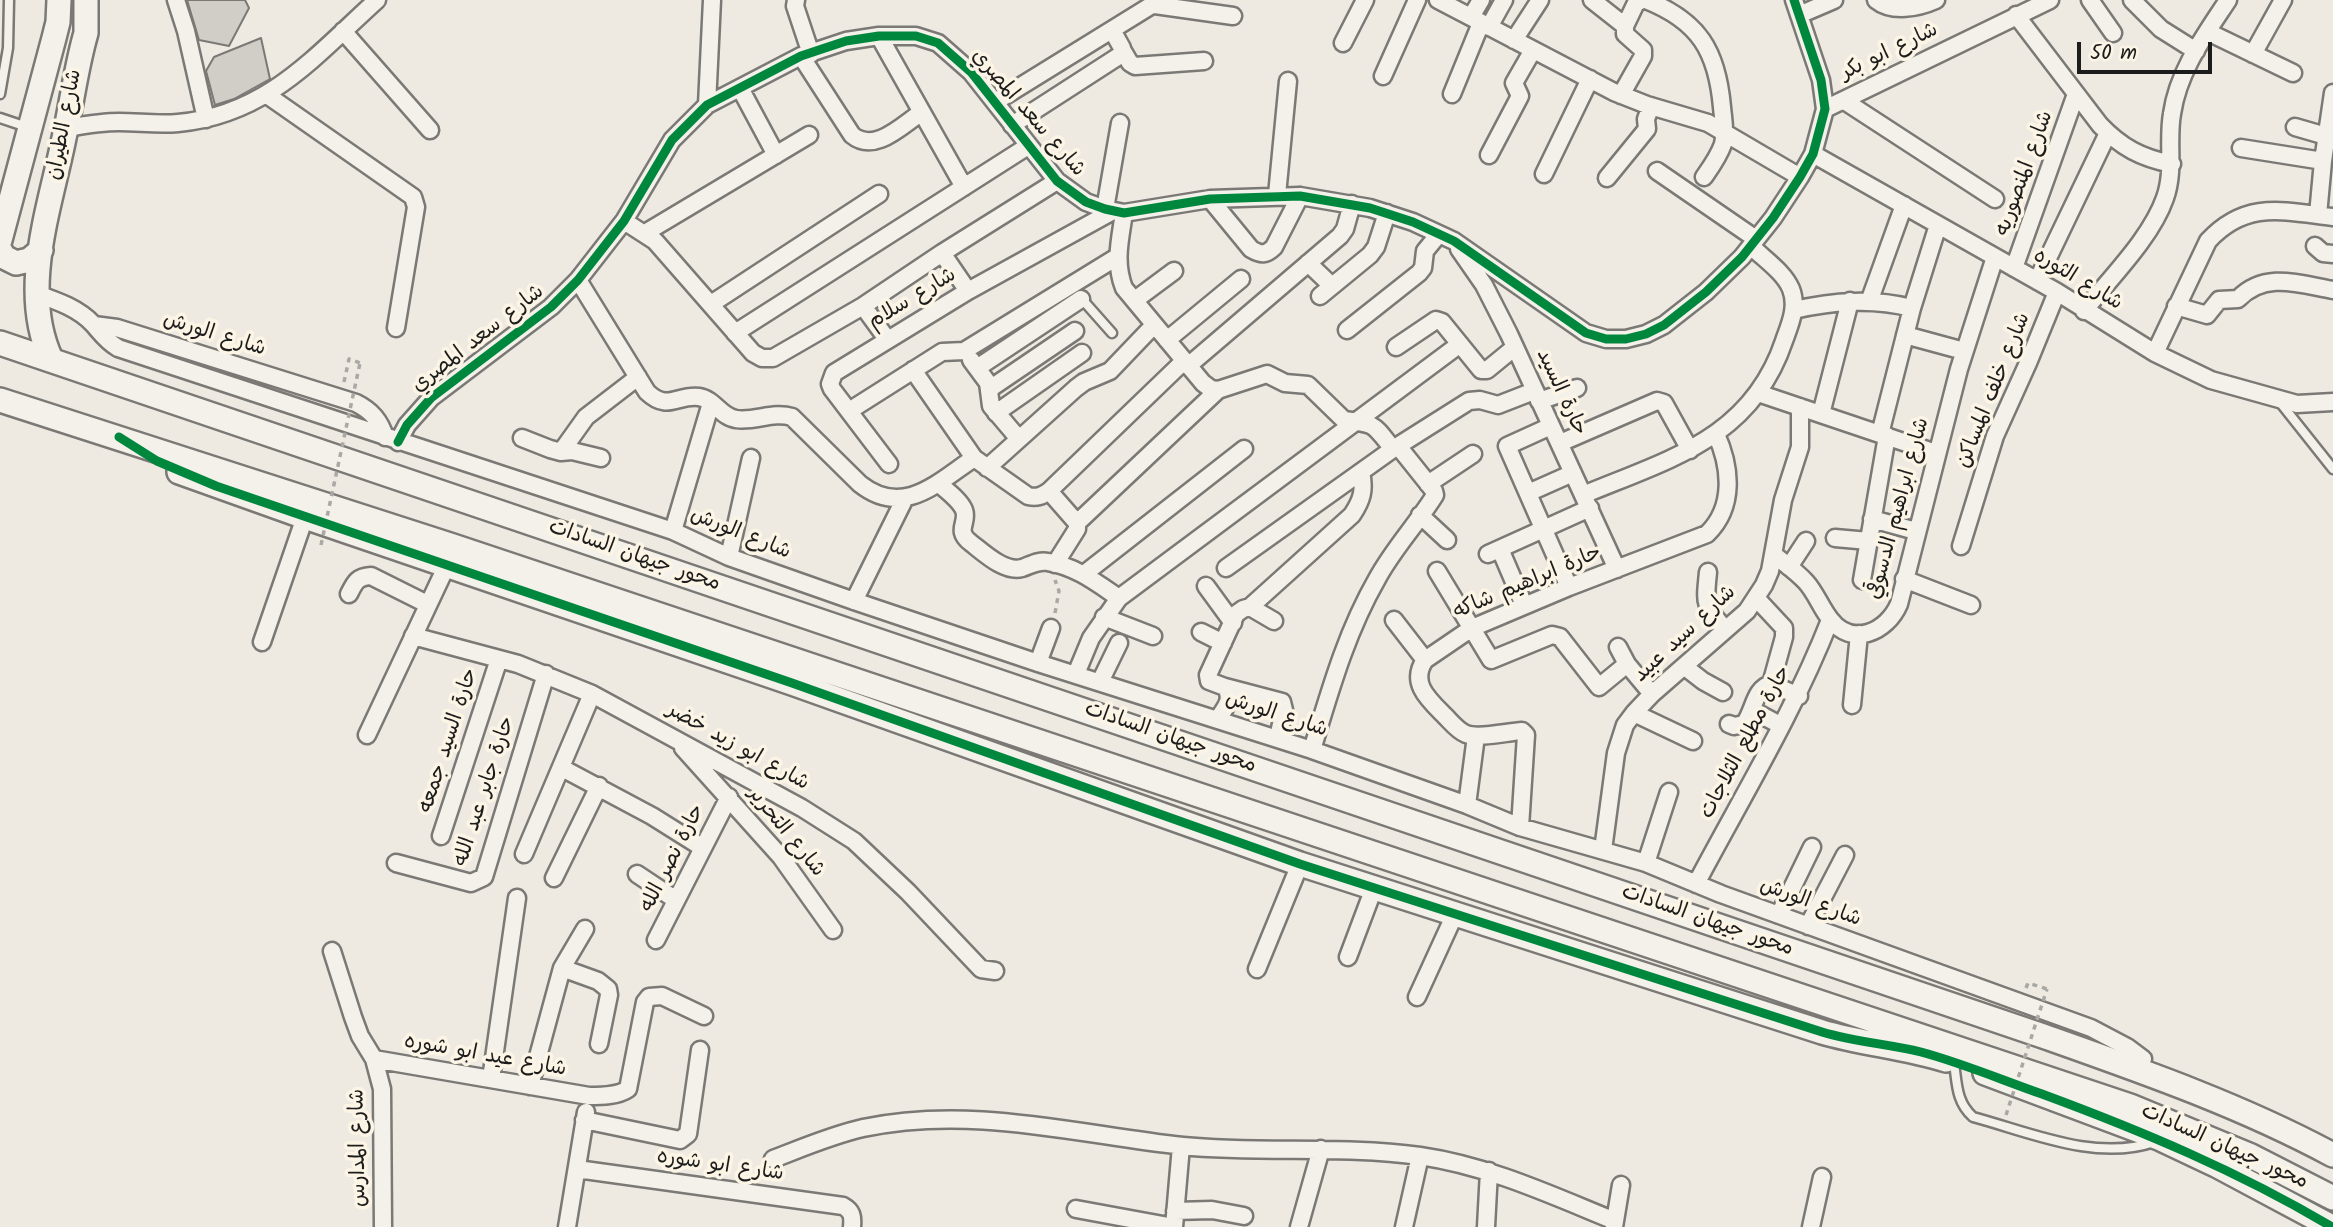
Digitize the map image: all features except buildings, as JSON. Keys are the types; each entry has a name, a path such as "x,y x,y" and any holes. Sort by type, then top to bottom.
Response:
{"main road":[{"name":"شارع الطيران","path":"0,240 58,22 59,0"},
{"name":"شارع الطيران","path":"51,359 40,328 37,294 41,250 86,33 86,0"},
{"path":"0,250 4,257 16,263 29,260 41,250"},
{"name":"محور جيهان السادات","path":"0,342 2043,1036 2188,1088 2333,1156"},
{"name":"محور جيهان السادات","path":"0,400 453,546 2140,1110 2251,1156 2333,1198"},
{"path":"119,437 176,470 305,517 792,683 1300,864 1822,1032 1919,1052 1954,1063 2161,1139 2332,1227"},
{"path":"1777,987 1872,1044"},
{"path":"2043,1036 2066,1033 2244,1094 2333,1140"}],"street":[{"path":"176,0 186,31 206,119"},
{"path":"66,128 98,122 168,123 206,119 238,110 281,85 377,0"},
{"path":"707,105 712,0"},
{"path":"796,0 806,55 852,135 860,142 869,144 879,141 922,112"},
{"path":"1343,43 1365,0"},
{"path":"1383,76 1417,0"},
{"path":"1438,0 1620,95 1693,117 1800,177"},
{"path":"1452,94 1480,22 1480,0"},
{"path":"1480,22 1504,0"},
{"path":"1514,40 1540,0"},
{"path":"1592,0 1625,26"},
{"path":"1620,95 1644,53 1641,47 1625,34 1625,26 1636,3 1644,0 1685,21 1699,35 1718,71 1724,133 1719,155 1704,177"},
{"path":"1114,211 1277,195 1352,204 1387,213 1454,241 1586,332 1606,338 1626,339 1646,334 1664,325 1706,292 1754,243 1800,177 1813,153 1825,109 1821,80 1797,8 1834,0"},
{"path":"1876,0 1884,6 1902,7 1921,6 1936,0"},
{"name":"شارع ابو بكر","path":"1825,109 2050,0"},
{"path":"2090,0 2113,33"},
{"path":"2132,0 2161,29 2196,51"},
{"path":"2084,311 2149,229 2165,198 2172,164 2170,130 2175,97 2196,51 2228,0"},
{"path":"2253,54 2283,0"},
{"path":"995,102 1157,2 1233,16"},
{"path":"2016,15 2108,133 2132,152 2151,160 2172,164"},
{"path":"1112,30 1130,63 1135,66 1204,61"},
{"path":"343,31 430,130"},
{"path":"2208,32 2293,73"},
{"path":"879,36 964,187"},
{"name":"شارع سعد المصري","path":"391,440 431,398 551,307 578,280 624,221 671,140 707,105 806,55 846,41 879,36 916,36 938,43 971,72 1057,181 1086,202 1114,211"},
{"path":"1489,155 1520,96 1514,83 1533,50"},
{"path":"1012,125 1123,51"},
{"path":"1544,174 1590,79"},
{"path":"1277,195 1288,81"},
{"path":"740,88 776,155"},
{"path":"2155,353 2208,241 2221,227 2237,217 2255,212 2326,216 2326,136 2333,93"},
{"name":"شارع المنصوريه","path":"2014,268 2076,94"},
{"path":"267,95 414,197 416,207 396,328"},
{"path":"1843,100 1995,199"},
{"path":"1607,177 1646,130 1646,118 1651,106"},
{"path":"1120,123 1114,211 1118,273 1124,288 1203,383 1218,390"},
{"path":"2295,127 2326,136"},
{"path":"2036,281 2108,133"},
{"path":"645,233 809,135"},
{"path":"735,333 1028,146"},
{"path":"2241,148 2326,166"},
{"name":"شارع الثوره","path":"1813,153 2057,292 2155,353 2211,380 2279,401 2312,405 2333,402"},
{"path":"1524,605 1494,551 1545,529 1587,502 1690,450 1732,422 1758,393 1779,355 1794,310 1790,286 1754,243 1657,171"},
{"path":"624,221 645,233 668,254 753,353 762,358 773,358 863,306 1057,181"},
{"path":"710,304 879,194"},
{"path":"1210,200 1251,249 1259,254 1267,253 1274,247 1300,196"},
{"path":"913,370 980,463 1028,496 1041,496 1186,363 1308,263 1345,229 1352,204"},
{"path":"1869,302 1904,205"},
{"name":"شارع سلام","path":"889,464 832,389 831,379 834,373 968,291 1114,211"},
{"path":"1308,263 1326,291 1370,255 1376,247 1387,213"},
{"path":"1862,580 1883,435 1912,308 1938,225"},
{"path":"1347,330 1419,273 1423,268 1425,251 1439,234"},
{"name":"حارة السيد","path":"1454,241 1484,285 1515,346 1617,569"},
{"path":"2315,246 2323,253 2333,254"},
{"path":"942,253 968,291"},
{"path":"849,411 942,352 964,351 1117,257"},
{"name":"شارع ابراهيم الدسوقي","path":"1859,634 1883,627 1893,617 1964,351 1995,257"},
{"path":"1135,300 1174,271"},
{"path":"1167,340 1241,278"},
{"path":"578,280 647,392 654,399 672,402 697,397 711,403 728,417 736,419 776,415 792,417 870,491 893,499 917,495 980,463 1019,439 1084,382 1110,371 1154,325"},
{"path":"2176,306 2207,315 2219,300 2238,299 2246,291 2271,282 2288,282 2333,290"},
{"name":"شارع خلف المساكن","path":"1961,546 1995,436 2057,292"},
{"name":"شارع الورش","path":"37,294 69,307 94,325 104,339 118,348 673,531 729,556 854,601 1038,663 1278,738 1467,805 1520,827 1646,863 1808,926 2091,1028 2127,1047 2143,1059"},
{"path":"977,368 1082,299"},
{"path":"1794,310 1850,301 1912,308"},
{"path":"1821,414 1850,301"},
{"path":"863,306 887,339"},
{"path":"1396,347 1436,320 1442,322 1479,369 1484,370 1515,346"},
{"name":"شارع الورش","path":"94,325 117,328 356,403 372,413 391,440"},
{"path":"990,388 1076,331"},
{"path":"1905,335 1964,351"},
{"path":"1076,674 1091,638 1119,598 1460,344"},
{"path":"964,351 990,388 989,400 996,413 1019,439"},
{"path":"996,413 1082,353"},
{"path":"1077,523 1218,390 1267,374 1285,383 1308,385 1344,420 1363,421 1375,426 1429,484 1434,495 1394,551 1362,607 1339,659 1312,750"},
{"path":"561,452 586,417 638,377"},
{"path":"1226,568 1396,447 1469,401 1479,400 1498,405 1577,388"},
{"path":"1758,393 1937,453"},
{"path":"1560,443 1657,401 1664,403 1690,450"},
{"path":"673,531 711,403"},
{"name":"شارع سيد عبيد","path":"1602,850 1618,746 1625,725 1652,694 1685,667 1757,599 1767,578 1783,500 1800,447 1800,407"},
{"path":"1551,426 1507,446 1569,587"},
{"name":"حارة ابراهيم شاكه","path":"1425,660 1472,628 1707,534 1716,525 1728,493 1724,453 1716,434"},
{"path":"522,438 561,452 572,450 601,458"},
{"path":"1084,574 1244,449"},
{"path":"1429,484 1473,454"},
{"path":"729,556 751,458"},
{"path":"1278,738 1284,710 1282,702 1225,687 1211,682 1208,678 1237,614 1242,609 1251,607 1352,515 1361,502 1364,487 1361,472"},
{"path":"1528,493 1573,473"},
{"path":"938,482 963,507 963,535 968,541 1012,569 1047,563 1084,574 1119,598"},
{"path":"1047,563 1077,529 1077,523 1049,491"},
{"path":"854,601 905,498"},
{"path":"1420,516 1447,540"},
{"path":"262,642 305,517"},
{"path":"1872,519 1916,531"},
{"path":"1835,538 1868,541"},
{"path":"1789,568 1805,541"},
{"path":"1773,554 1808,584 1830,620 1841,630 1859,634 1852,705"},
{"path":"367,735 447,565"},
{"path":"1437,571 1489,659 1493,661 1552,635 1558,636 1597,685 1602,686 1627,664"},
{"path":"1708,572 1705,598 1707,608 1725,629"},
{"path":"349,594 361,577 371,576 428,604"},
{"path":"1904,579 1971,605"},
{"path":"1206,586 1233,622"},
{"path":"1757,599 1784,628 1784,637 1770,684"},
{"path":"1251,607 1273,621"},
{"path":"1104,617 1153,636"},
{"path":"1394,620 1425,660 1419,672 1424,695 1463,733 1475,736 1522,731 1527,735 1520,827"},
{"name":"حارة مطلع الثلاجات","path":"1696,884 1780,725 1799,696 1830,620"},
{"path":"1038,663 1051,628"},
{"path":"1201,632 1223,643"},
{"name":"شارع ابو زيد خضر","path":"412,636 546,674 592,694 802,808 854,841 981,969 995,971"},
{"path":"1100,682 1119,643"},
{"path":"1618,647 1627,664 1652,694"},
{"name":"حارة السيد جمعه","path":"441,836 499,659"},
{"path":"1685,667 1723,692"},
{"name":"حارة جابر عبد الله","path":"396,863 471,883 484,877 546,674"},
{"path":"1729,724 1744,724 1762,687 1770,684 1799,696"},
{"path":"1218,719 1229,700 1230,695 1225,687"},
{"path":"524,854 592,694"},
{"path":"1752,710 1780,725"},
{"path":"1634,713 1693,741"},
{"name":"شارع التحرير","path":"672,736 781,857 833,930"},
{"path":"1467,805 1475,736"},
{"path":"562,768 599,786 703,848"},
{"path":"554,878 599,786"},
{"path":"1646,863 1668,792"},
{"name":"حارة نصر الله","path":"656,940 729,797"},
{"path":"1779,915 1812,847"},
{"path":"1808,926 1845,855"},
{"path":"1257,969 1300,864"},
{"path":"637,874 676,900"},
{"path":"1348,957 1374,888"},
{"path":"491,1079 517,898"},
{"path":"1417,997 1455,914"},
{"path":"530,1086 562,968 585,929"},
{"name":"شارع المدارس","path":"332,951 353,1017 360,1036 374,1059 382,1089 383,1227"},
{"path":"562,968 598,981 608,989 599,1044"},
{"name":"شارع عيد ابو شوره","path":"374,1059 589,1096 622,1093 628,1089 645,1002 649,997 662,996 704,1016"},
{"path":"584,1120 680,1140 685,1138 688,1134 700,1050"},
{"name":"شارع عيد ابو شوره","path":"567,1227 589,1096"},
{"path":"773,1159 862,1128 925,1119 989,1119 1181,1146 1245,1151 1321,1149 1420,1156 1489,1171 1524,1183 1614,1224 1621,1185"},
{"path":"1174,1219 1181,1146"},
{"path":"1299,1227 1321,1149"},
{"path":"1404,1227 1420,1156"},
{"name":"شارع ابو شوره","path":"577,1169 843,1206 849,1209 852,1222"},
{"path":"1486,1227 1489,1171"},
{"path":"1811,1227 1822,1177"},
{"path":"1076,1209 1174,1219 1212,1210 1244,1216"}],"lane":[{"path":"0,94 8,48 9,0"},
{"path":"0,118 30,128"},
{"path":"1070,286 1112,333"},
{"path":"2279,401 2333,469"},
{"path":"1954,1063 1959,1097 1972,1117 2096,1149 2130,1148 2161,1139"}],"path":[{"path":"321,545 360,363 349,359 340,397"},
{"path":"1047,563 1059,592 1051,628"},
{"path":"2006,1115 2047,989 2028,983"}],"cycle path":[{"path":"398,442 407,425 431,398 551,307 578,280 624,221 672,140 707,105 801,56 846,41 879,36 916,36 938,43 971,72 1057,181 1086,202 1124,213 1210,199 1300,196 1370,208 1413,222 1454,241 1586,333 1606,339 1626,339 1646,334 1664,325 1706,292 1742,257 1773,218 1813,154 1825,109 1821,80 1794,0"},
{"path":"119,437 157,461 216,486 792,683 1300,864 1822,1032 1921,1052 1967,1066 2190,1154 2262,1188 2332,1227"}]}
